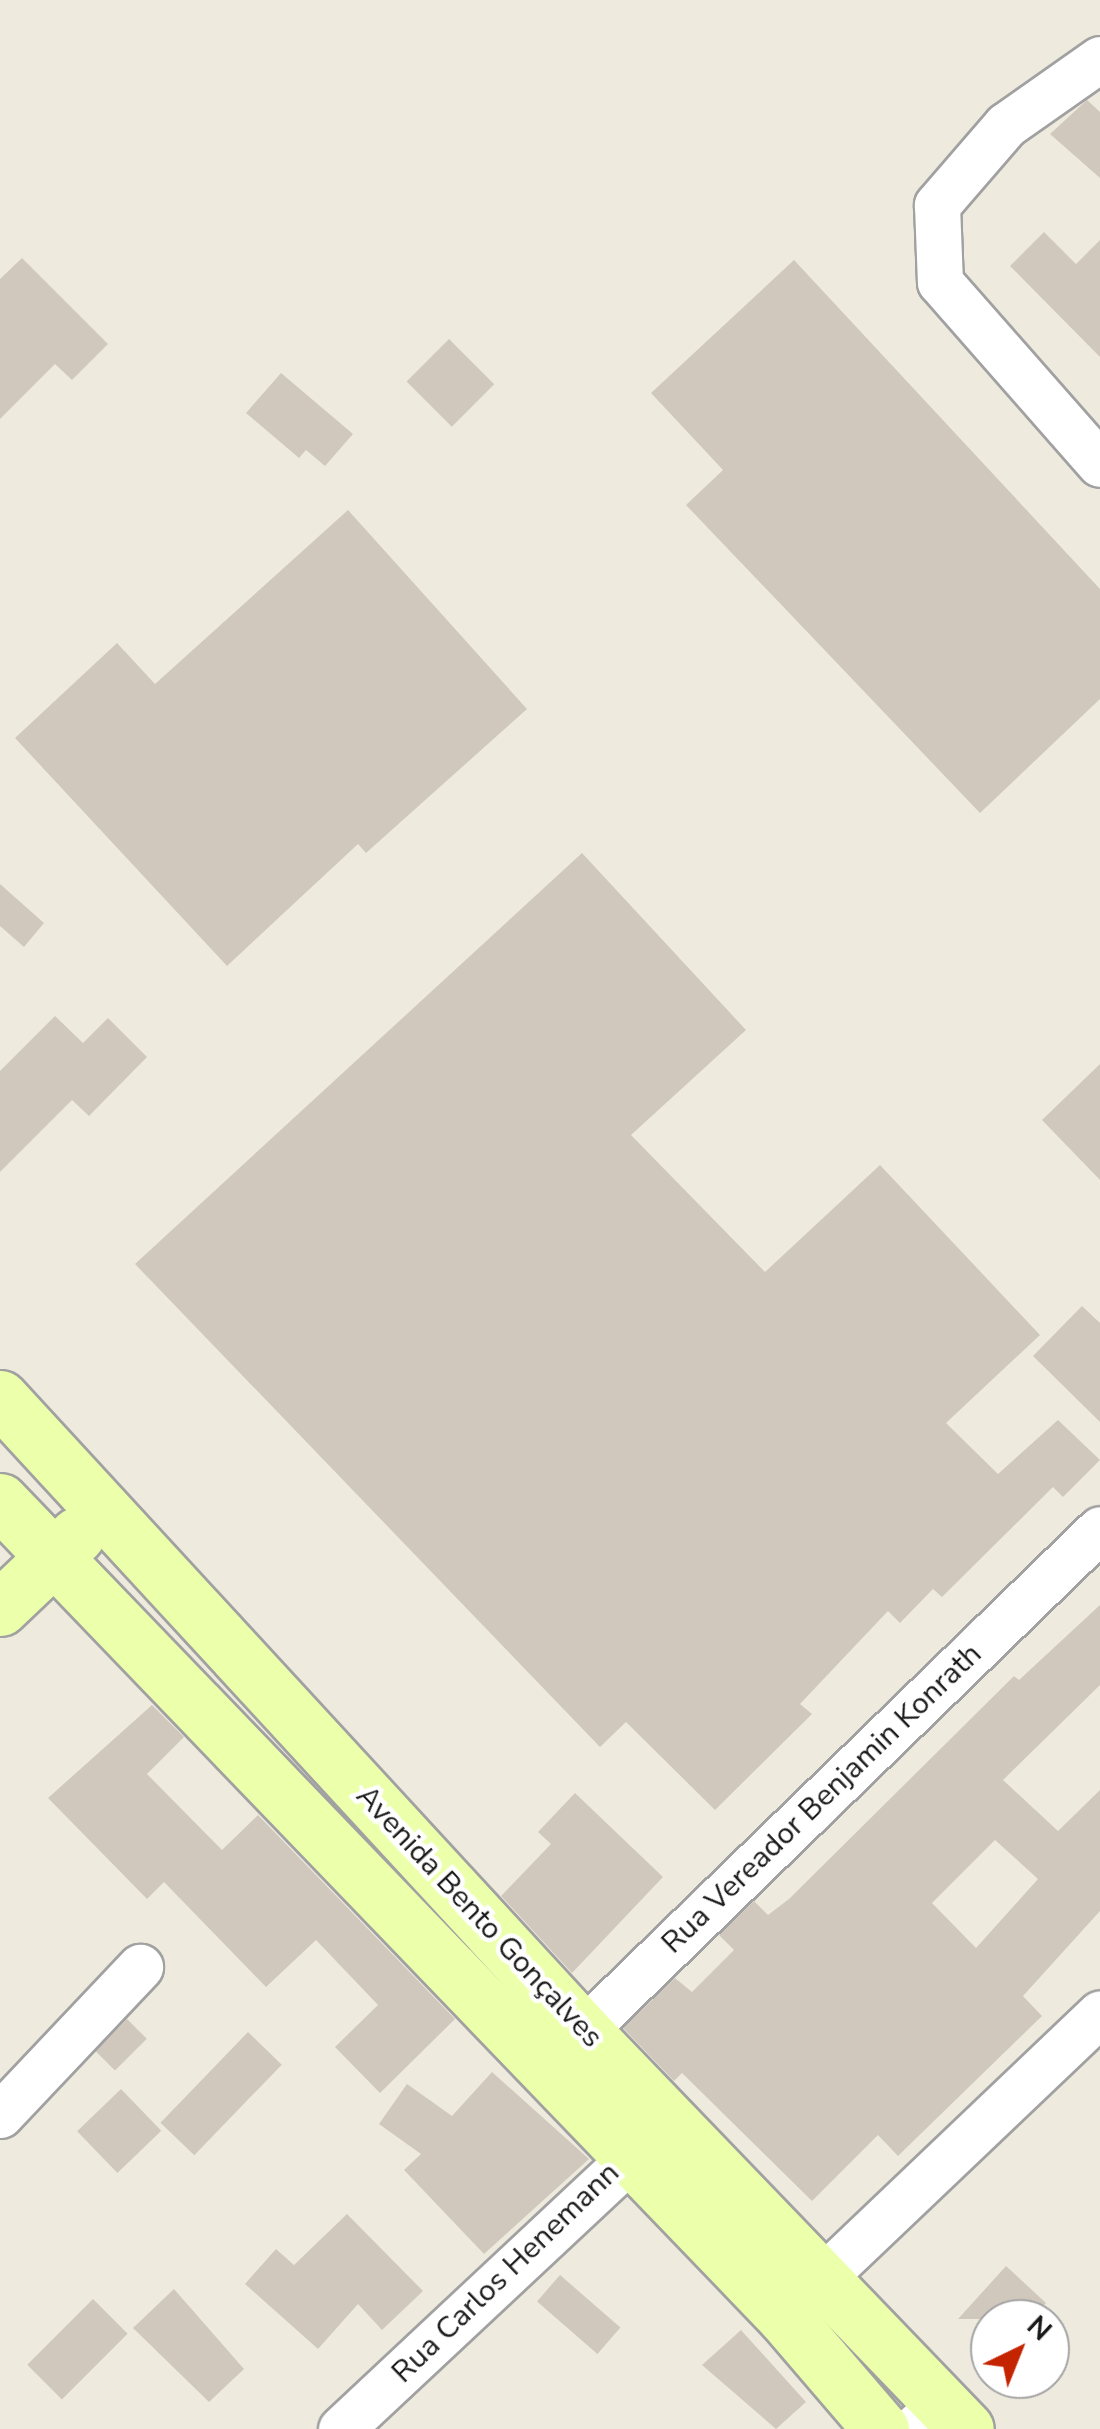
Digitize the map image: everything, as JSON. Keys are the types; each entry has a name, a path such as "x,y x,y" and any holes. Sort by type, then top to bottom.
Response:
{"main road":[{"name":"Avenida Bento Gonçalves","path":"0,1398 583,2032 821,2276 941,2420"},
{"path":"0,1608 18,1530 87,1491"},
{"name":"Avenida Bento Gonçalves","path":"18,1530 784,2316 881,2429"},
{"path":"338,1856 380,1810"}],"street":[{"path":"1100,59 1006,125 937,205 940,282 1100,464"},
{"name":"Rua Vereador Benjamin Konrath","path":"544,2068 1100,1529"},
{"path":"0,2115 140,1967"},
{"path":"784,2316 821,2276 1100,2012"},
{"name":"Rua Carlos Henemann","path":"342,2429 628,2157 674,2121"}],"building":[{"path":"1087,100 1100,112 1100,178 1050,134"},
{"path":"1044,232 1076,264 1100,240 1100,357 1010,266"},
{"path":"22,258 108,344 72,380 55,364 0,419 0,279"},
{"path":"794,260 1100,589 1100,699 980,813 686,505 723,470 651,393"},
{"path":"449,339 494,384 452,427 407,381"},
{"path":"281,373 353,434 325,466 306,450 299,458 246,413"},
{"path":"348,510 527,709 366,853 358,844 227,966 15,738 117,643 155,684"},
{"path":"582,853 746,1030 631,1135 765,1272 880,1165 1040,1335 946,1423 998,1474 1058,1420 1100,1460 1063,1497 1053,1487 942,1597 933,1589 900,1623 888,1611 800,1704 812,1714 715,1810 626,1722 600,1747 135,1264"},
{"path":"0,884 44,923 24,947 0,926"},
{"path":"55,1016 83,1043 108,1018 147,1057 89,1116 72,1100 0,1172 0,1071"},
{"path":"1100,1064 1100,1180 1042,1120"},
{"path":"1082,1306 1100,1323 1100,1422 1033,1356"},
{"path":"1100,1605 1100,1685 1003,1780 1058,1831 1100,1790 1100,1911 1023,1996 1042,2016 898,2156 878,2135 812,2201 682,2073 674,2081 623,2028 675,1978 692,1992 734,1950 719,1935 754,1901 768,1915 789,1899 1014,1676 1019,1680","holes":["995,1840 1038,1879 976,1948 932,1903"]},
{"path":"152,1705 184,1737 147,1774 222,1850 258,1815 455,2019 380,2093 335,2047 378,2005 316,1940 266,1987 164,1882 147,1899 48,1798"},
{"path":"575,1793 663,1877 572,1973 501,1896 551,1844 538,1832"},
{"path":"127,2019 147,2039 115,2071 95,2051"},
{"path":"248,2032 282,2065 194,2155 160,2123"},
{"path":"492,2072 589,2159 484,2254 404,2170 421,2154 379,2124 407,2084 452,2116"},
{"path":"121,2089 161,2131 117,2173 77,2131"},
{"path":"347,2214 423,2291 382,2330 358,2304 318,2349 245,2284 276,2249 294,2265"},
{"path":"1006,2266 1042,2299 976,2299"},
{"path":"560,2275 620,2327 597,2354 537,2301"},
{"path":"174,2289 244,2369 209,2402 133,2328"},
{"path":"93,2299 128,2334 62,2399 27,2365"},
{"path":"970,2306 970,2319 958,2319"},
{"path":"741,2330 806,2402 776,2429 702,2365"}]}
